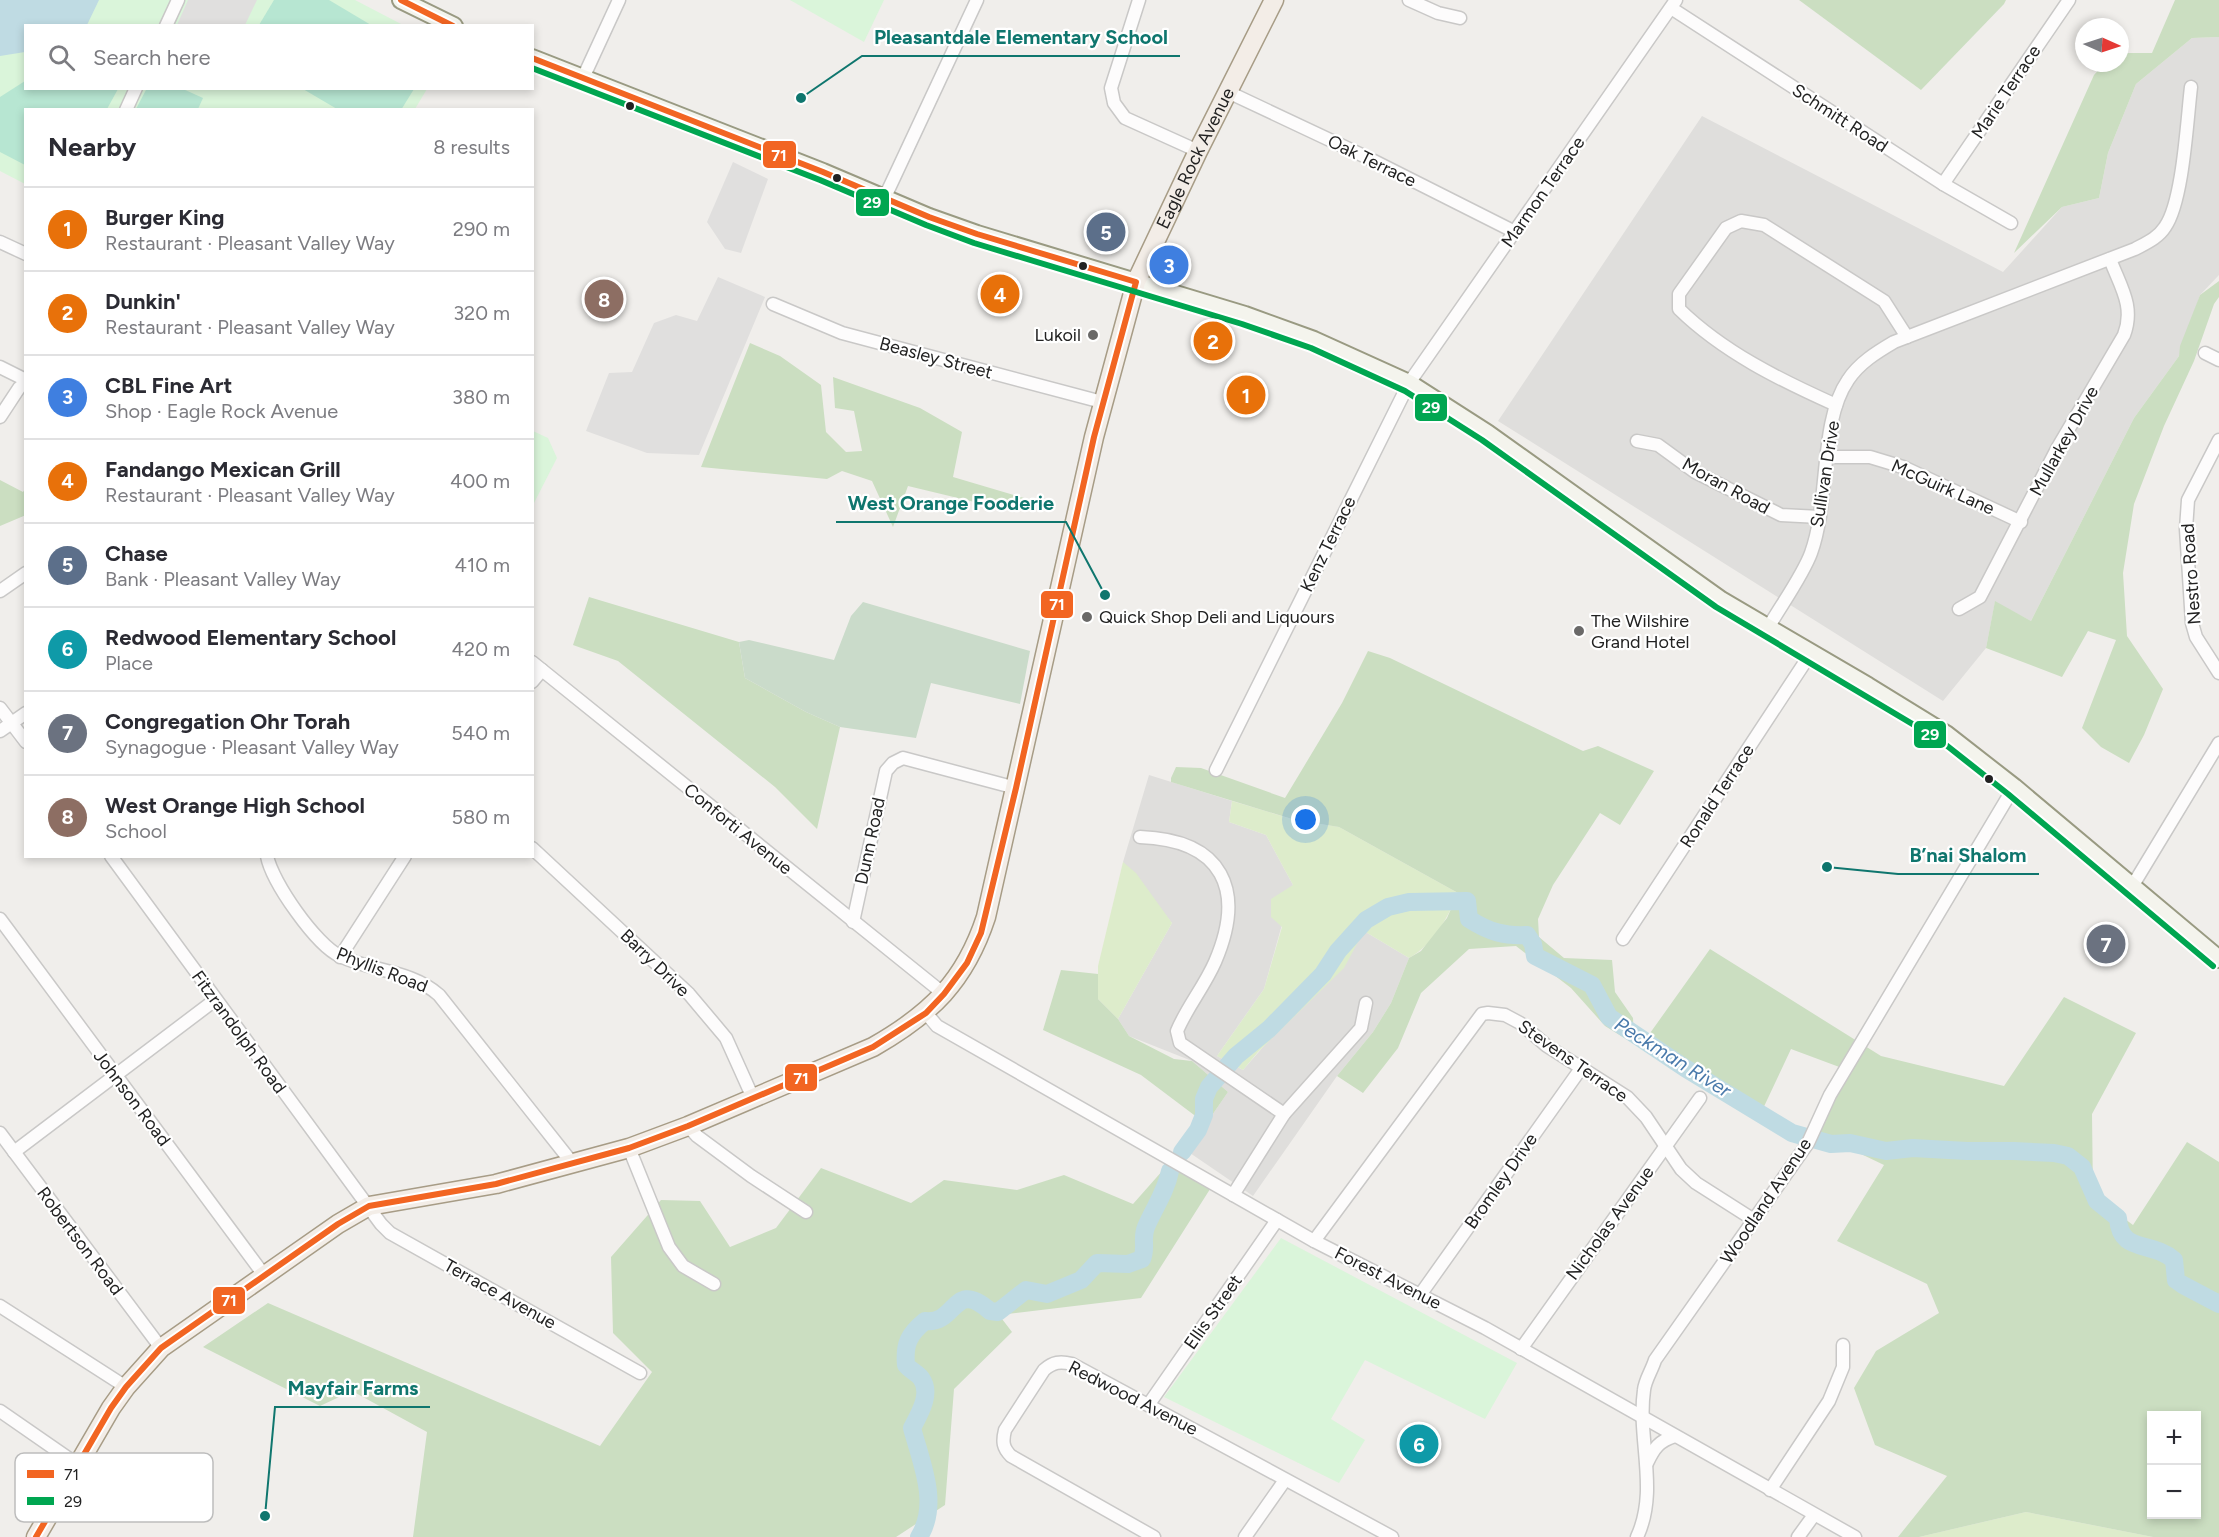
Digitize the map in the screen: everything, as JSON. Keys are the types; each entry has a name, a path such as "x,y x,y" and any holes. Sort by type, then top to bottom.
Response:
{"main road":[{"path":"401,0 450,24"},
{"name":"Eagle Rock Avenue","path":"85,1453 126,1387 161,1348 338,1224 369,1206 496,1184 629,1148 688,1126 873,1047 926,1013 944,994 967,963 981,933 1016,788 1102,402 1136,282 1198,151 1274,0"},
{"path":"534,59 977,234 1245,315 1314,340 1409,383 1487,433 1721,600 1923,718 2014,787 2219,959"},
{"name":"Eagle Rock Avenue","path":"36,1537 45,1522"}],"street":[{"path":"167,24 178,0"},
{"path":"584,78 619,0"},
{"path":"884,199 977,0"},
{"path":"1139,0 1113,79 1111,88 1114,103 1125,118 1198,151"},
{"path":"1409,0 1438,13 1460,18"},
{"name":"Marie Terrace","path":"1943,184 2069,0"},
{"name":"Schmitt Road","path":"1673,4 1943,184 2011,223"},
{"name":"Marmon Terrace","path":"1409,383 1673,4"},
{"path":"2110,259 2153,239 2165,227 2179,188 2191,87"},
{"path":"127,108 135,90"},
{"name":"Oak Terrace","path":"1228,92 1366,157 1515,232"},
{"path":"1836,405 1774,377 1698,327 1679,309 1679,294 1725,228 1741,221 1764,225 1884,301 1907,337"},
{"path":"0,242 24,253"},
{"name":"Sullivan Drive","path":"1768,628 1810,554 1820,517 1831,423 1836,405 1848,380 1860,366 1894,342 2110,259"},
{"name":"Mullarkey Drive","path":"1959,609 1980,597 2058,447 2124,334 2129,321 2129,308 2110,259"},
{"name":"Beasley Street","path":"772,304 842,333 1102,402"},
{"path":"2205,353 2219,360"},
{"path":"0,368 24,380"},
{"path":"0,417 24,383"},
{"name":"Kenz Terrace","path":"1216,770 1409,383"},
{"name":"Nestro Road","path":"2219,440 2213,465 2188,500 2186,529 2192,623 2196,637 2219,673"},
{"name":"Moran Road","path":"1637,441 1658,445 1695,472 1781,515 1820,517"},
{"name":"McGuirk Lane","path":"1828,457 1870,457 1904,467 2021,522"},
{"path":"0,591 24,574"},
{"name":"Ronald Terrace","path":"1623,939 1811,653"},
{"name":"Conforti Avenue","path":"537,666 944,994"},
{"path":"0,708 24,739"},
{"path":"0,731 24,714"},
{"path":"2133,885 2219,743"},
{"name":"Dunn Road","path":"853,922 886,771 893,763 903,758 1016,788"},
{"name":"Woodland Avenue","path":"1637,1537 1643,1522 1648,1482 1642,1418 1644,1388 1655,1360 1810,1139 1830,1095 2014,787"},
{"path":"1140,837 1166,838 1207,856 1226,883 1229,903 1221,944 1204,985 1177,1031 1177,1038 1183,1047 1284,1114"},
{"name":"Barry Drive","path":"534,850 689,994 726,1038 753,1098"},
{"name":"Fitzrandolph Road","path":"112,858 369,1206"},
{"name":"Phyllis Road","path":"267,858 270,871 299,916 328,948 340,957 427,984 439,994 573,1164"},
{"path":"340,957 404,858"},
{"name":"Johnson Road","path":"0,919 264,1275"},
{"path":"14,1152 215,1000"},
{"path":"1233,1195 1284,1114 1361,1029 1366,1003"},
{"name":"Forest Avenue","path":"926,1013 937,1026 1314,1241 1521,1348 1855,1537"},
{"name":"Stevens Terrace","path":"1314,1241 1482,1014 1488,1013 1505,1014 1520,1023 1547,1046 1627,1097 1646,1118 1681,1169 1696,1183 1754,1220"},
{"name":"Bromley Drive","path":"1420,1295 1581,1067"},
{"name":"Nicholas Avenue","path":"1521,1348 1700,1098"},
{"path":"688,1126 697,1136 751,1176 806,1212"},
{"name":"Robertson Road","path":"0,1133 161,1348"},
{"path":"629,1148 669,1247 683,1266 714,1284"},
{"name":"Terrace Avenue","path":"369,1206 390,1233 640,1373"},
{"name":"Ellis Street","path":"1149,1404 1277,1220"},
{"path":"0,1306 126,1387"},
{"path":"1770,1490 1828,1401 1843,1367 1843,1345"},
{"name":"Redwood Avenue","path":"1154,1537 1011,1456 1004,1449 1002,1440 1005,1430 1044,1370 1051,1364 1062,1362 1072,1364 1149,1404 1386,1536"},
{"path":"0,1411 61,1453"},
{"path":"1646,1464 1654,1447 1663,1440 1675,1436"},
{"path":"1245,1537 1285,1480"},
{"path":"1798,1537 1814,1515"}],"shaded area":[{"path":"188,0 257,0 245,24 177,24"},
{"path":"2219,37 2219,275 2200,295 2179,356 2134,418 2031,621 1995,602 1986,648 1943,701 1498,421 1702,116 2003,272 2062,207 2099,198 2108,153 2136,84 2192,38"},
{"path":"733,162 768,179 741,253 725,249 707,222"},
{"path":"718,277 765,297 699,455 647,453 586,431 609,373 632,372 654,323 676,315 697,321"},
{"path":"1149,775 1232,801 1229,822 1266,835 1293,885 1264,989 1217,1056 1243,1070 1364,931 1409,958 1391,1003 1373,1032 1337,1076 1253,1196 1190,1153 1228,1092 1192,1061 1129,1036 1118,1019 1172,923 1123,862"}],"green space":[{"path":"0,0 355,0 401,24 24,24 24,90 426,90 416,108 24,108 24,183 0,171"},
{"path":"274,0 329,0 369,24 260,24"},
{"path":"790,0 884,0 864,42"},
{"path":"1799,0 2006,0 1921,90"},
{"path":"2175,0 2219,0 2219,37 2192,38 2136,84 2108,153 2099,198 2062,207 2014,253 2094,75 2097,72 2129,72 2129,53 2152,53"},
{"path":"24,82 24,90 117,90 108,108 24,108 24,164 0,152 0,97"},
{"path":"146,90 185,90 203,98 198,108 137,108"},
{"path":"305,90 413,90 402,108 335,108"},
{"path":"2219,281 2219,297 2214,304 2194,361 2164,426 2134,504 2123,573 2127,636 2163,689 2144,735 2129,763 2101,747 2082,728 2116,640 2088,631 2062,677 1986,648 1995,601 2031,621 2134,418 2179,356 2180,346 2200,295"},
{"path":"750,343 780,356 821,385 826,432 846,452 862,451 854,411 835,408 833,377 920,408 962,432 953,477 1024,498 1016,512 908,486 893,527 872,481 842,471 827,479 701,467"},
{"path":"534,431 548,438 557,458 534,503"},
{"path":"0,480 24,490 24,516 0,526"},
{"path":"589,597 739,642 745,678 806,712 840,727 817,829 775,787 618,661 573,645"},
{"path":"863,602 1030,651 1020,704 931,683 916,738 840,727 806,712 745,678 739,642 749,640 834,660 851,616"},
{"path":"1368,651 1390,658 1583,751 1598,746 1654,771 1620,825 1600,813 1553,885 1538,919 1539,937 1564,958 1612,960 1615,992 1633,1018 1634,1044 1605,1026 1571,988 1516,946 1469,949 1421,993 1398,1048 1363,1093 1337,1076 1373,1032 1391,1003 1409,958 1421,951 1447,918 1458,893 1339,827 1295,820 1171,782 1171,778 1176,767 1201,768 1285,798 1342,703"},
{"path":"1232,801 1295,820 1339,827 1458,893 1433,938 1409,958 1364,931 1344,968 1258,1052 1243,1070 1217,1056 1264,989 1282,927 1271,917 1271,899 1293,885 1266,835 1229,822"},
{"path":"1123,862 1136,873 1172,923 1118,1019 1098,999 1098,966"},
{"path":"1710,949 1881,1056 2004,1086 2064,997 2136,1033 2092,1114 2093,1195 2133,1225 2187,1142 2219,1162 2219,1537 2153,1537 2026,1512 1919,1537 1898,1537 1947,1476 1875,1445 1854,1388 1876,1351 1939,1313 1927,1284 1837,1241 1884,1165 1813,1131 1842,1068 1791,1049 1760,1115 1643,1043"},
{"path":"1061,970 1098,974 1098,999 1118,1019 1129,1036 1174,1059 1192,1061 1228,1092 1206,1124 1141,1075 1043,1030"},
{"path":"1171,1161 1212,1186 1141,1298 999,1315 1012,1332 954,1389 945,1505 896,1537 413,1537 427,1432 352,1391 320,1406 203,1347 268,1303 600,1446 652,1372 613,1333 611,1257 661,1200 700,1201 730,1247 776,1228 821,1168 911,1203 944,1180 1017,1190 1064,1175 1133,1204"},
{"path":"1281,1238 1517,1363 1485,1419 1365,1360 1331,1419 1365,1440 1339,1483 1164,1397"},
{"path":"2026,1512 2153,1537 1919,1537"}],"water":[{"path":"0,0 99,0 87,24 24,24 24,52 0,56"}],"waterway":[{"name":"Peckman River","path":"1182,1152 1198,1130 1204,1115 1204,1099 1209,1087 1236,1056 1269,1029 1323,974 1338,951 1366,920 1388,907 1409,902 1467,901 1469,919 1497,932 1527,935 1533,944 1535,956 1592,985 1609,1017 1685,1068 1792,1133 1831,1144 1850,1143 1886,1151 1913,1148 2054,1153 2068,1156 2082,1167 2097,1201 2118,1218 2124,1237 2174,1260 2176,1280 2219,1304"},
{"name":"Peckman River","path":"919,1537 928,1511 928,1497 924,1469 912,1428 924,1403 925,1390 921,1378 906,1365 906,1351 911,1335 925,1321 943,1316 962,1301 969,1299 978,1302 990,1311 998,1312 1026,1290 1047,1294 1081,1280 1097,1263 1128,1264 1142,1259 1145,1231 1163,1193 1170,1171"}],"transit line":[{"name":"71","path":"401,0 449,24"},
{"name":"71","path":"85,1453 126,1387 161,1348 338,1224 369,1206 496,1184 629,1148 688,1126 873,1047 926,1013 944,994 967,963 981,933 1016,788 1094,437 1136,282 977,234 929,217 823,172 534,59"},
{"name":"29","path":"534,69 820,180 974,243 1242,324 1311,348 1405,391 1482,440 1716,607 1941,741 2008,794 2213,966"},
{"name":"71","path":"36,1537 45,1522"}],"place":[{"name":"Pleasantdale Elementary School","path":"801,98"},
{"name":"Chase","path":"1106,232"},
{"name":"CBL Fine Art","path":"1169,265"},
{"name":"Fandango Mexican Grill","path":"1000,294"},
{"name":"West Orange High School","path":"604,299"},
{"name":"Lukoil","path":"1093,335"},
{"name":"Dunkin'","path":"1213,341"},
{"name":"Burger King","path":"1246,395"},
{"name":"West Orange Fooderie","path":"1105,595"},
{"name":"Quick Shop Deli and Liquours","path":"1087,617"},
{"name":"The Wilshire Grand Hotel","path":"1579,631"},
{"name":"B’nai Shalom","path":"1827,867"},
{"name":"Congregation Ohr Torah","path":"2106,944"},
{"name":"Redwood Elementary School","path":"1419,1444"},
{"name":"Mayfair Farms","path":"265,1516"}]}
